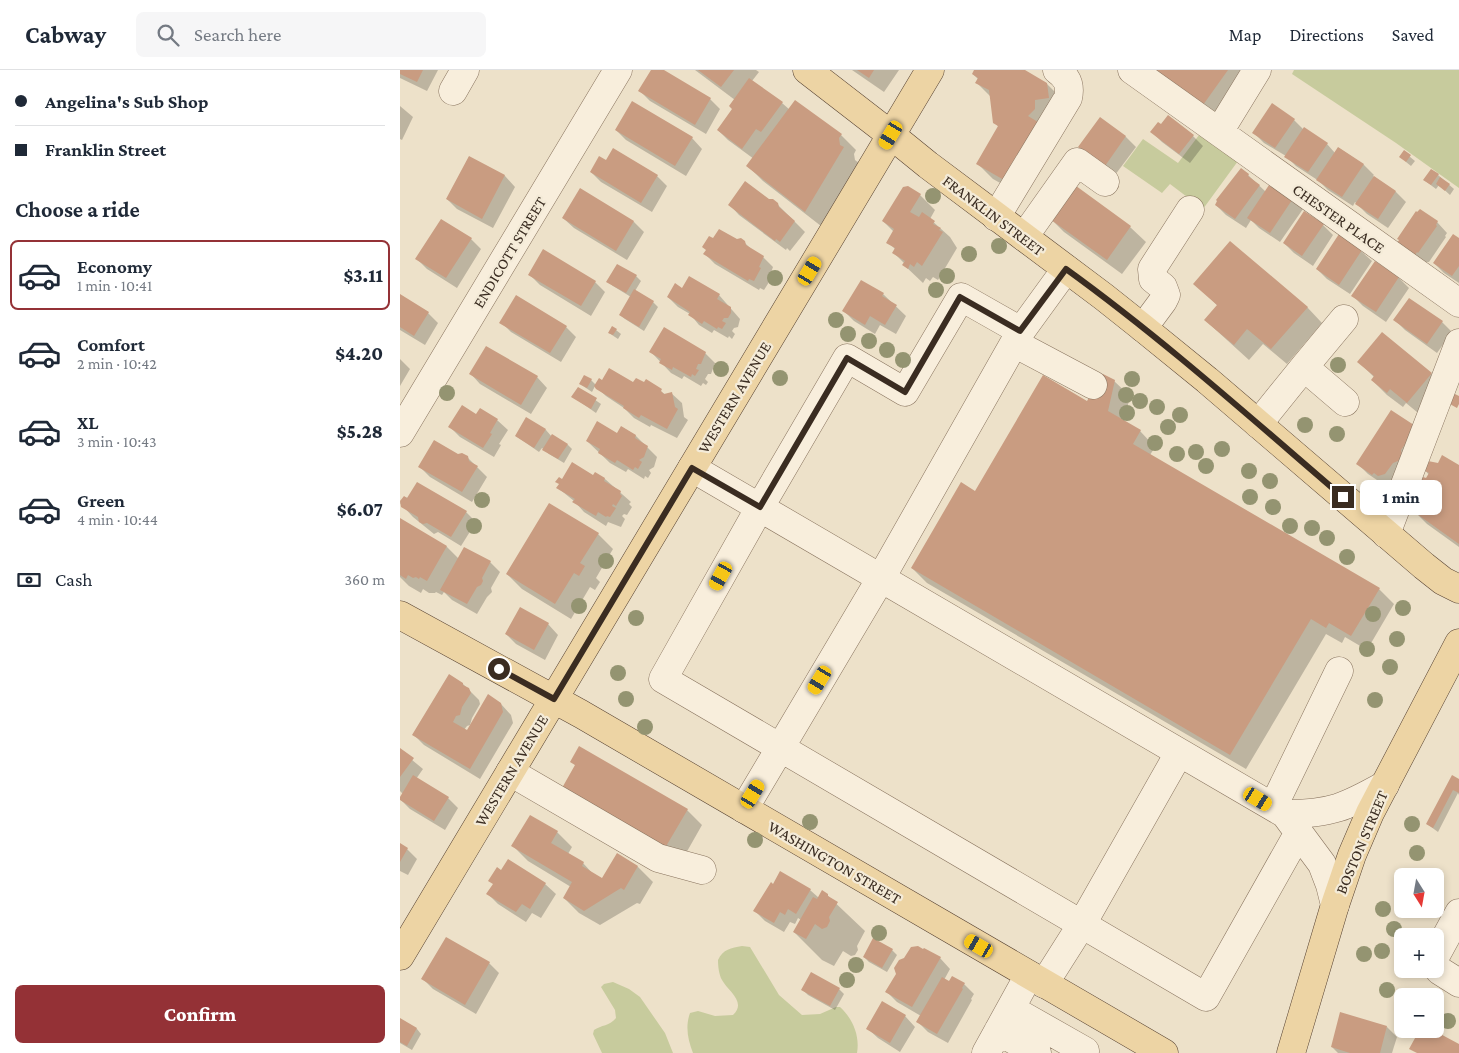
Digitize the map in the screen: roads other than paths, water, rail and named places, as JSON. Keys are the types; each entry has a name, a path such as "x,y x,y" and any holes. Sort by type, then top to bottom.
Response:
{"main road":[{"name":"FRANKLIN STREET","path":"807,70 928,165 1143,328 1436,576 1459,589"},
{"name":"WESTERN AVENUE","path":"400,956 930,70"},
{"name":"WASHINGTON STREET","path":"400,615 554,699 744,809 1104,1018 1148,1049"},
{"name":"BOSTON STREET","path":"1291,1053 1335,905 1352,855 1370,814 1459,643"}],"street":[{"name":"ENDICOTT STREET","path":"400,433 618,70"},
{"path":"996,217 1068,98 1070,86 1067,79 1057,70"},
{"name":"CHESTER PLACE","path":"1132,70 1459,303"},
{"path":"1219,132 1257,70"},
{"path":"1024,237 1077,162 1105,182"},
{"path":"1143,328 1166,295 1163,287 1153,278 1152,269 1190,210"},
{"path":"744,809 881,578 1017,337 1066,269"},
{"path":"1094,385 1017,337 960,297 905,392 847,358 760,507 664,679 1206,997 1285,818 1339,671"},
{"path":"1258,424 1344,319"},
{"path":"1386,534 1459,343"},
{"path":"1304,367 1345,402"},
{"path":"692,468 1179,752 1285,818 1322,864 1335,905"},
{"path":"998,1031 1082,924 1179,752"},
{"path":"510,772 658,858 702,870"},
{"path":"1285,818 1342,808 1385,785"},
{"path":"1444,940 1459,913"},
{"path":"1444,974 1459,983"},
{"path":"998,1031 1085,1052 1104,1018"},
{"path":"998,1031 1037,1053"}]}
